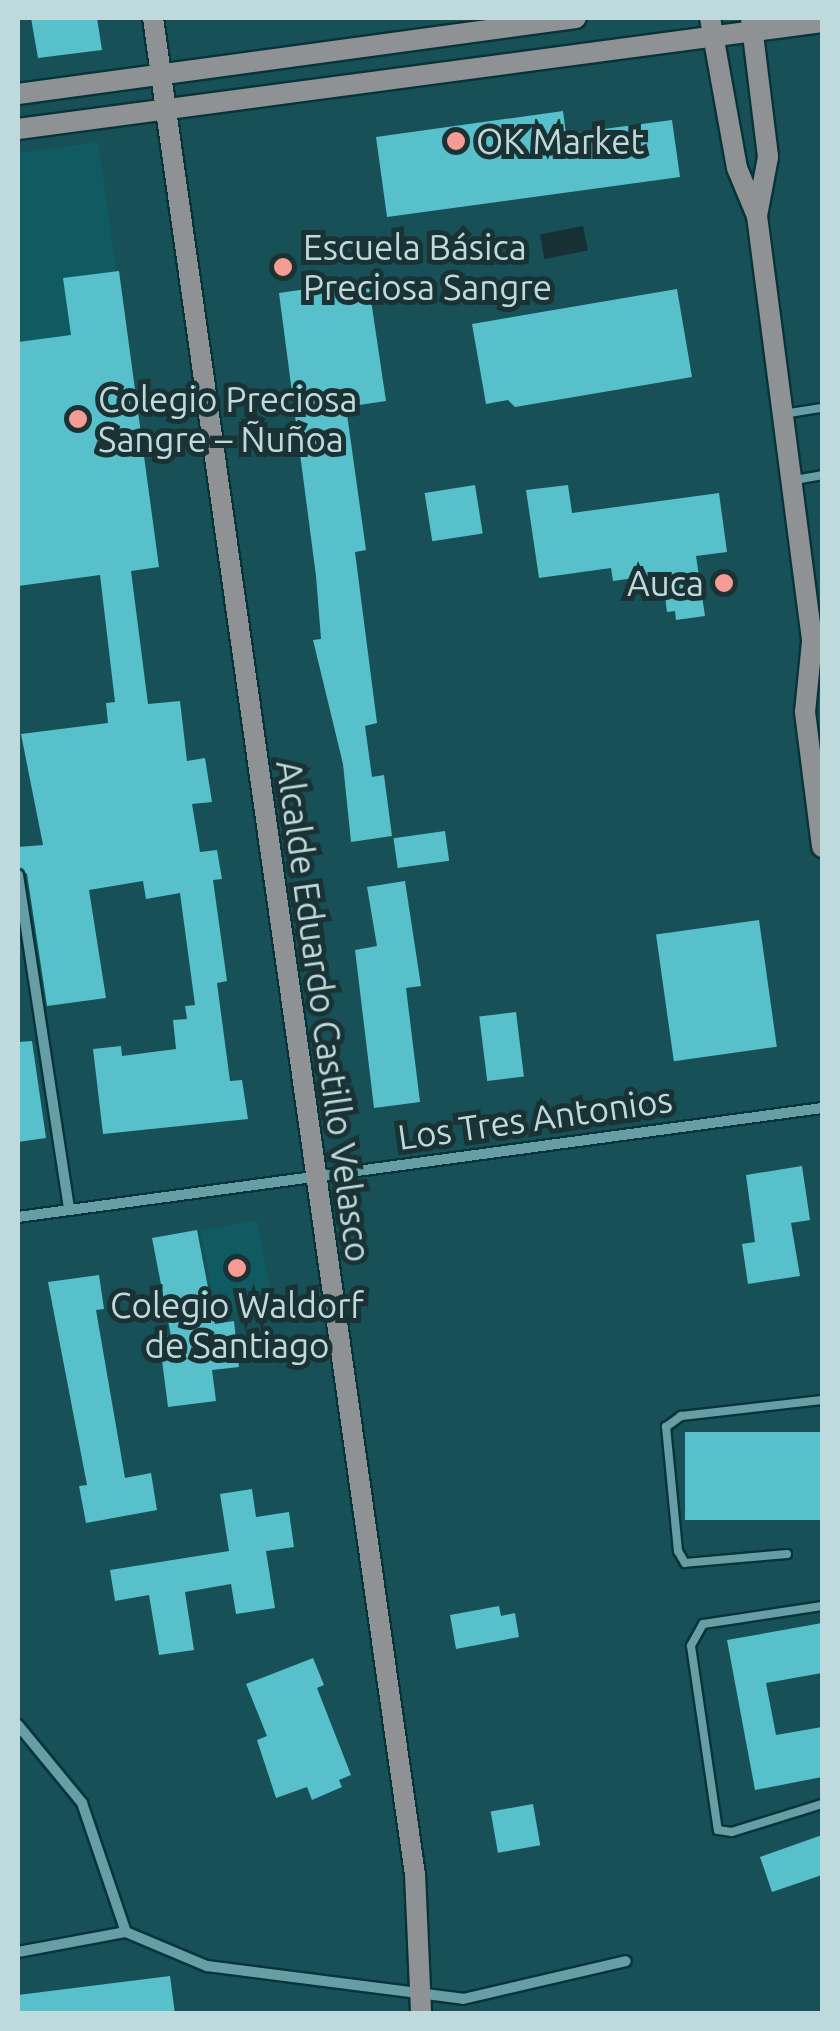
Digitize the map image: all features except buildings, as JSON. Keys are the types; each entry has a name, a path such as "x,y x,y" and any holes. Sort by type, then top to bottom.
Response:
{"main road":[{"name":"Alcalde Eduardo Castillo Velasco","path":"153,18 417,1889 422,2005"},
{"path":"18,94 576,18"},
{"path":"18,129 712,27 822,22"},
{"path":"752,24 768,158 757,216"},
{"path":"712,27 737,168 757,216 791,481 814,599 804,712 822,848"},
{"path":"812,642 822,666"}],"street":[{"path":"18,876 69,1210"},
{"name":"Los Tres Antonios","path":"18,1216 822,1108"},
{"path":"18,1725 82,1803 126,1932"},
{"path":"18,1952 126,1932 207,1966 422,2005 626,1961"}],"lane":[{"path":"782,414 822,408"},
{"path":"791,481 822,475"},
{"path":"787,1554 685,1563 678,1551 666,1426 681,1416 822,1400"},
{"path":"822,1606 703,1624 691,1646 718,1830 732,1832 822,1804"}],"shaded area":[{"name":"Colegio Preciosa Sangre – Ñuñoa","path":"98,142 159,567 18,586 18,153"},
{"path":"583,226 588,251 545,259 540,234"},
{"name":"Colegio Waldorf de Santiago","path":"257,1220 273,1304 216,1315 200,1231"}],"place":[{"name":"OK Market","path":"456,141"},
{"name":"Escuela Básica Preciosa Sangre","path":"283,267"},
{"name":"Colegio Preciosa Sangre – Ñuñoa","path":"78,419"},
{"name":"Auca","path":"724,583"},
{"name":"Colegio Waldorf de Santiago","path":"237,1268"}]}
